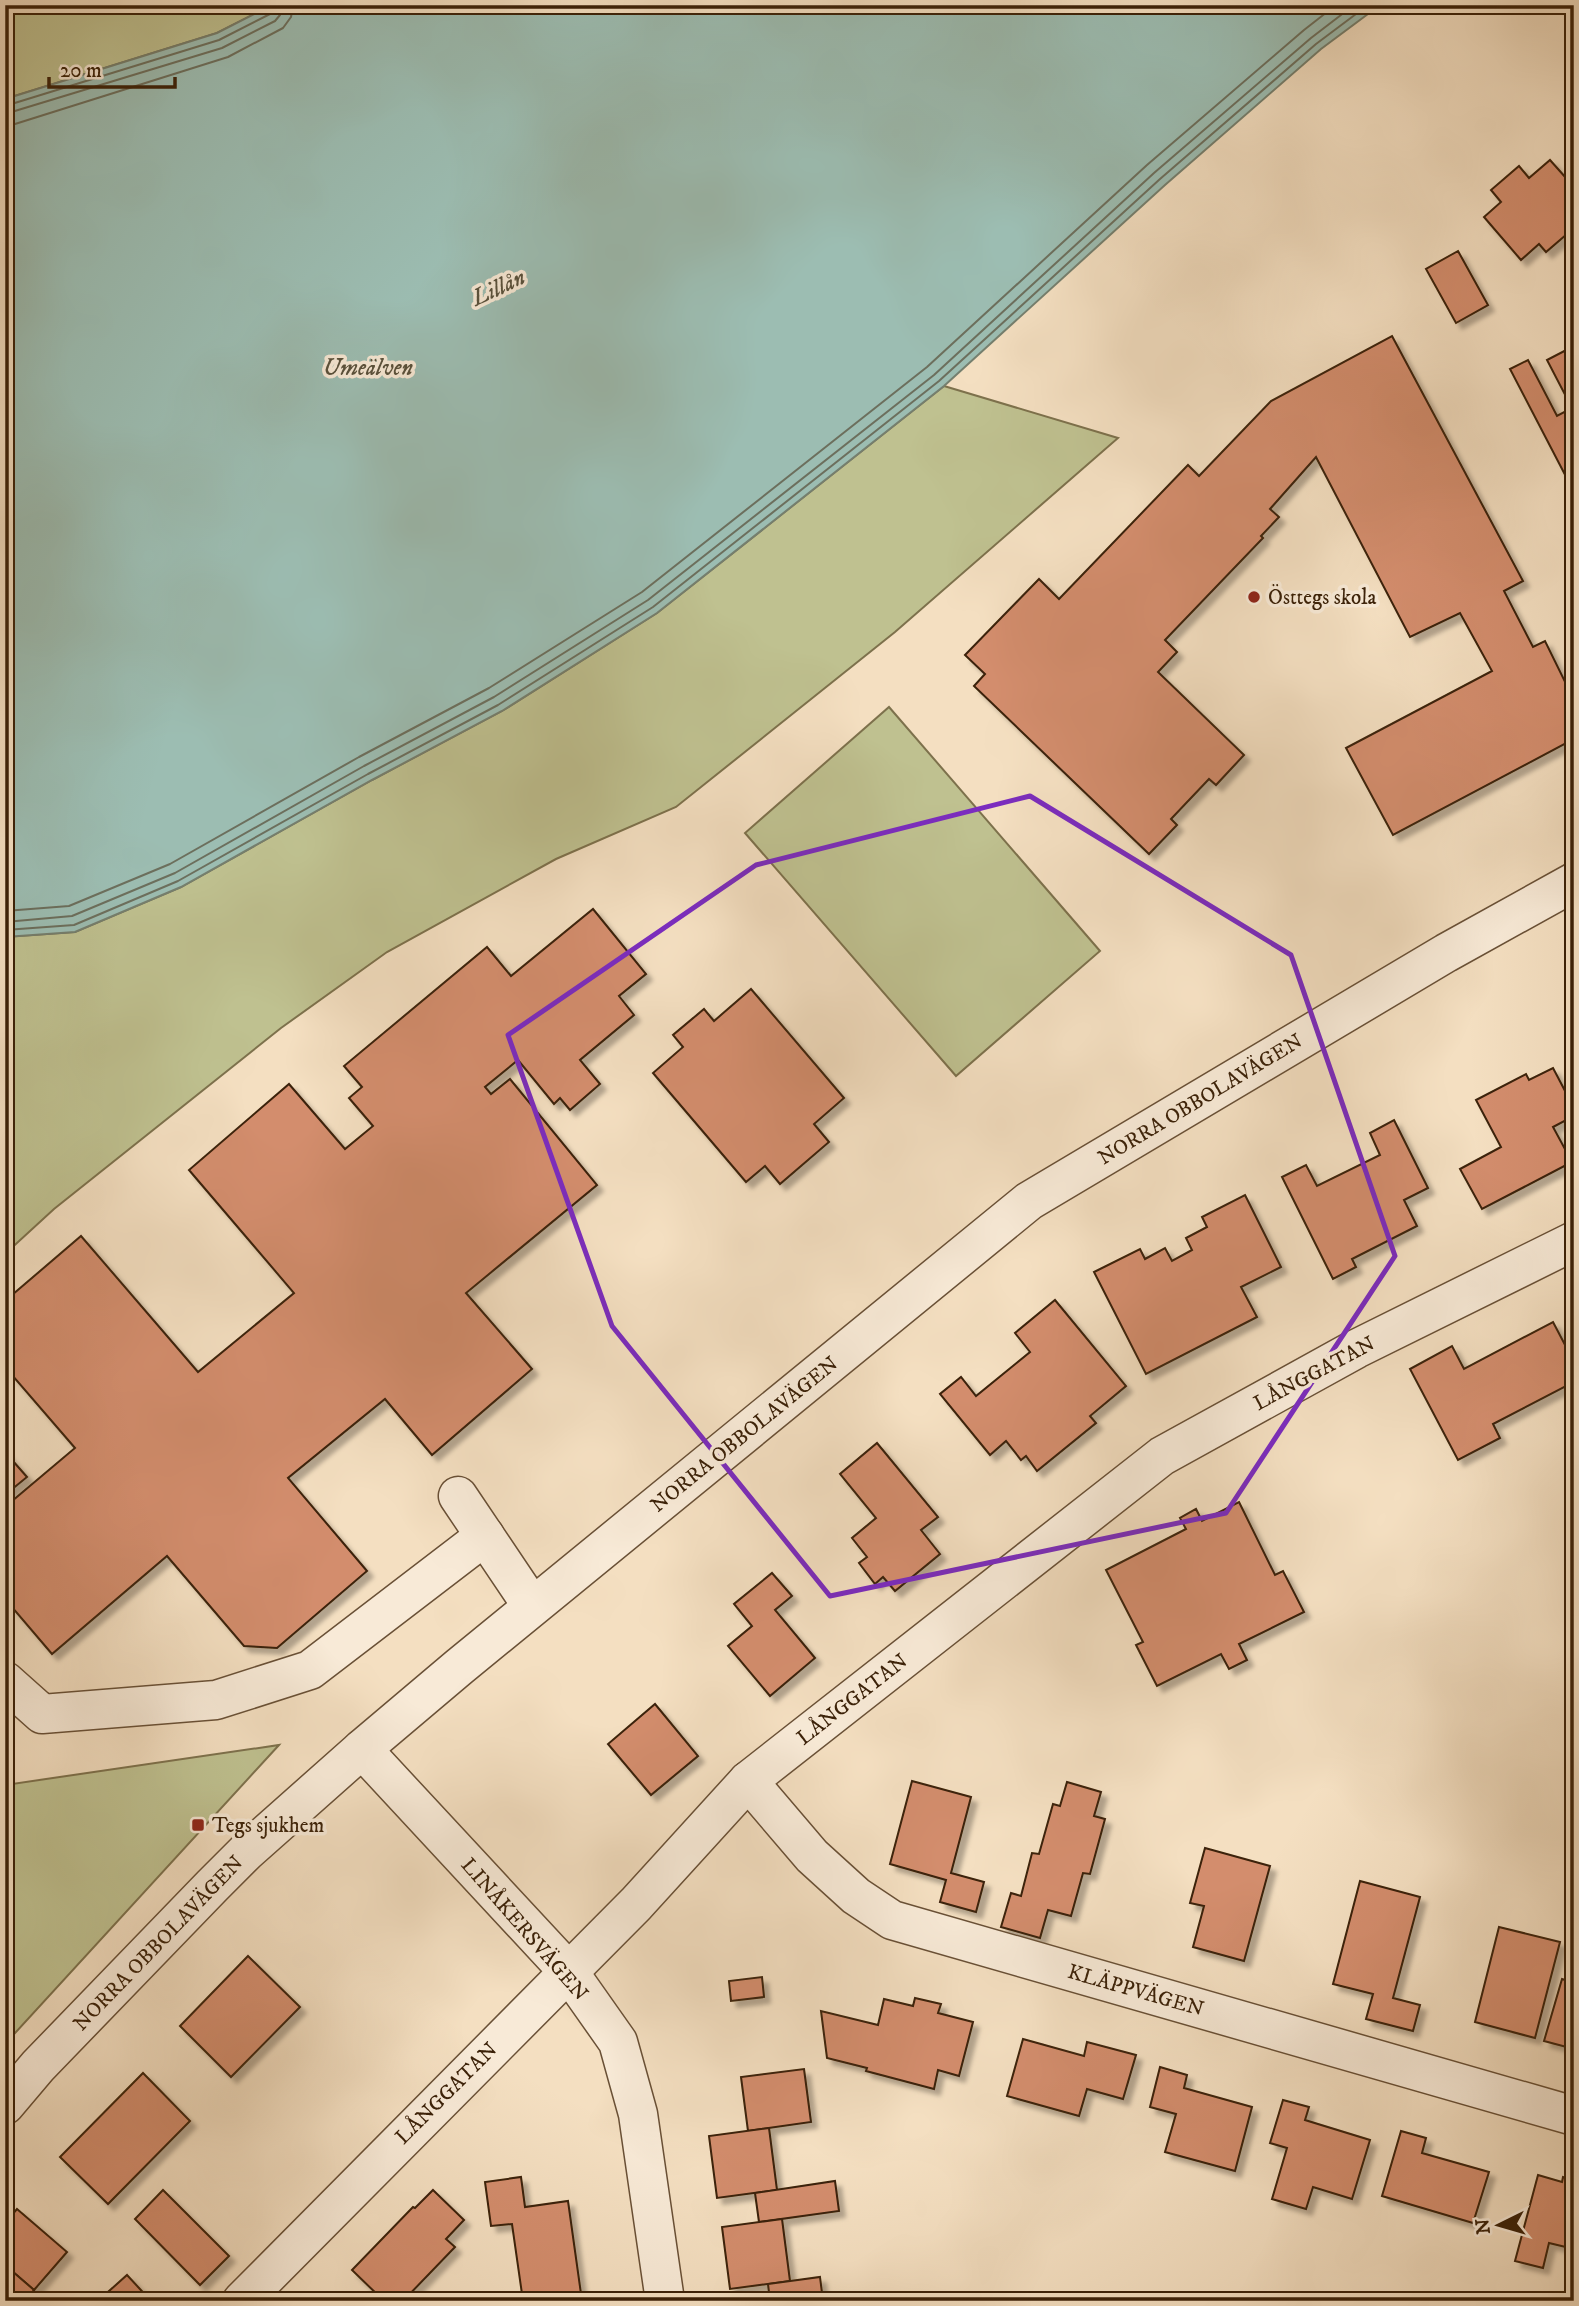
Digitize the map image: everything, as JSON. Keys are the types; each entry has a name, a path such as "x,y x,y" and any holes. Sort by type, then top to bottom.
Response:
{"street":[{"name":"NORRA OBBOLAVÄGEN","path":"5,2105 38,2066 246,1852 362,1749 1029,1201 1446,953 1574,882"},
{"name":"LÅNGGATAN","path":"242,2301 636,1904 748,1781 1162,1456 1356,1349 1574,1241"},
{"path":"458,1496 533,1606"},
{"path":"5,1681 42,1714 216,1700 310,1670 485,1536"},
{"name":"LINÅKERSVÄGEN","path":"362,1749 568,1971 618,2042 638,2113 665,2301"},
{"name":"KLÄPPVÄGEN","path":"748,1781 812,1856 856,1896 892,1920 1574,2116"}],"highlighted area":[{"path":"1030,796 1291,955 1395,1256 1226,1513 830,1596 612,1326 508,1035 756,865"}],"green space":[{"path":"5,5 272,5 217,33 5,99"},
{"path":"944,386 1118,438 895,632 676,807 556,859 387,952 281,1028 54,1209 5,1254 5,937 75,932 181,887 502,711 657,613"},
{"path":"889,707 1100,951 956,1076 745,833"},
{"path":"279,1745 5,2044 5,1785"}],"water":[{"name":"Umeälven","path":"272,5 1380,5 1321,49 1165,185 944,386 657,613 502,711 181,887 75,932 5,937 5,99 217,33"}],"building":[{"path":"1550,160 1574,187 1574,215 1567,220 1574,228 1546,252 1539,244 1521,260 1484,217 1501,202 1491,190 1519,166 1529,178"},
{"path":"1458,251 1488,305 1456,323 1426,269"},
{"path":"1392,336 1523,581 1504,591 1533,647 1545,641 1570,692 1574,690 1574,739 1393,835 1346,748 1492,671 1460,613 1410,637 1316,457 1270,509 1279,517 1261,536 1263,538 1165,640 1177,652 1158,672 1244,755 1216,785 1209,779 1171,819 1177,825 1149,854 974,686 985,674 965,655 1039,579 1059,599 1188,465 1199,476 1271,401"},
{"path":"1574,346 1574,492 1510,369 1528,360 1557,416 1572,408 1547,360"},
{"path":"593,909 646,974 619,996 634,1015 580,1060 600,1084 570,1110 560,1098 554,1104 518,1060 485,1087 491,1094 510,1079 597,1185 466,1293 532,1369 432,1455 385,1399 288,1478 367,1571 277,1648 244,1646 167,1556 52,1654 5,1599 5,1507 75,1448 5,1367 5,1301 81,1236 198,1372 294,1293 189,1170 289,1084 345,1149 373,1126 349,1098 362,1087 344,1066 487,947 511,976"},
{"path":"751,989 844,1098 814,1124 829,1142 780,1184 765,1166 746,1182 653,1073 683,1047 673,1035 704,1009 714,1021"},
{"path":"1553,1068 1574,1108 1574,1116 1553,1127 1572,1162 1482,1209 1460,1169 1501,1147 1476,1100 1526,1074 1529,1080"},
{"path":"1394,1120 1428,1188 1404,1200 1417,1226 1352,1259 1356,1267 1333,1279 1282,1177 1306,1165 1317,1186 1380,1155 1370,1133"},
{"path":"1245,1195 1281,1267 1241,1287 1257,1317 1146,1374 1094,1272 1140,1249 1145,1259 1165,1248 1172,1261 1192,1250 1186,1238 1207,1227 1202,1217"},
{"path":"1055,1300 1126,1386 1090,1416 1096,1423 1037,1471 1026,1456 1021,1460 1006,1441 990,1455 940,1394 961,1377 976,1396 1030,1352 1015,1333"},
{"path":"1553,1322 1574,1362 1574,1382 1493,1424 1500,1438 1458,1460 1410,1369 1452,1346 1464,1369"},
{"path":"877,1443 938,1517 921,1530 940,1554 895,1591 883,1577 875,1584 859,1563 867,1557 852,1538 876,1518 840,1474"},
{"path":"5,1452 27,1477 5,1495"},
{"path":"1239,1502 1275,1575 1283,1571 1304,1612 1239,1644 1247,1660 1229,1669 1221,1654 1157,1686 1136,1645 1143,1642 1106,1570 1186,1529 1180,1518 1196,1509 1202,1521"},
{"path":"772,1573 792,1596 775,1610 815,1658 770,1696 728,1646 752,1626 734,1604"},
{"path":"655,1704 698,1756 651,1795 608,1744"},
{"path":"912,1781 971,1797 951,1873 984,1882 976,1912 940,1902 946,1880 890,1864"},
{"path":"1067,1782 1101,1792 1094,1816 1105,1819 1090,1874 1083,1873 1071,1916 1048,1910 1040,1938 1001,1927 1011,1893 1021,1896 1032,1853 1039,1854 1053,1804 1060,1806"},
{"path":"1205,1848 1270,1866 1244,1961 1193,1947 1204,1906 1190,1903"},
{"path":"1360,1881 1420,1897 1393,1998 1420,2005 1413,2031 1366,2019 1373,1994 1333,1984"},
{"path":"1499,1927 1560,1942 1535,2038 1475,2022"},
{"path":"248,1956 300,2007 231,2077 180,2026"},
{"path":"762,1977 764,1997 731,2001 729,1981"},
{"path":"1562,1979 1574,1983 1574,2049 1544,2041"},
{"path":"915,1998 941,2004 938,2013 973,2022 959,2076 938,2070 934,2089 827,2058 821,2011 878,2025 884,1999 913,2006"},
{"path":"1023,2039 1084,2056 1087,2042 1136,2055 1123,2099 1087,2089 1079,2116 1007,2096"},
{"path":"1160,2067 1187,2075 1184,2088 1252,2107 1235,2171 1165,2152 1176,2114 1150,2107"},
{"path":"804,2069 811,2122 748,2131 741,2077"},
{"path":"143,2073 190,2121 108,2204 60,2157"},
{"path":"1283,2100 1309,2107 1305,2120 1370,2140 1352,2199 1313,2187 1306,2209 1272,2199 1287,2148 1270,2143"},
{"path":"769,2128 777,2190 717,2198 709,2136"},
{"path":"1401,2131 1426,2138 1422,2153 1489,2172 1473,2223 1382,2196"},
{"path":"1538,2175 1562,2182 1563,2177 1574,2180 1574,2249 1549,2243 1543,2268 1515,2261"},
{"path":"521,2177 525,2207 568,2201 582,2301 523,2301 512,2224 491,2226 485,2182"},
{"path":"835,2181 839,2211 759,2222 755,2193"},
{"path":"163,2190 229,2256 200,2285 135,2219"},
{"path":"433,2190 464,2220 446,2239 455,2247 403,2301 384,2301 352,2270"},
{"path":"17,2209 67,2252 34,2290 5,2265 5,2223"},
{"path":"782,2219 790,2281 730,2289 722,2227"},
{"path":"5,2265 34,2290 25,2301 5,2301"},
{"path":"127,2275 151,2301 99,2301 99,2300"},
{"path":"820,2277 823,2301 770,2301 768,2284"}],"place":[{"name":"Östtegs skola","path":"1254,597"},
{"name":"Tegs sjukhem","path":"198,1825"}],"water label":[{"name":"Lillån","path":"498,287"}]}
